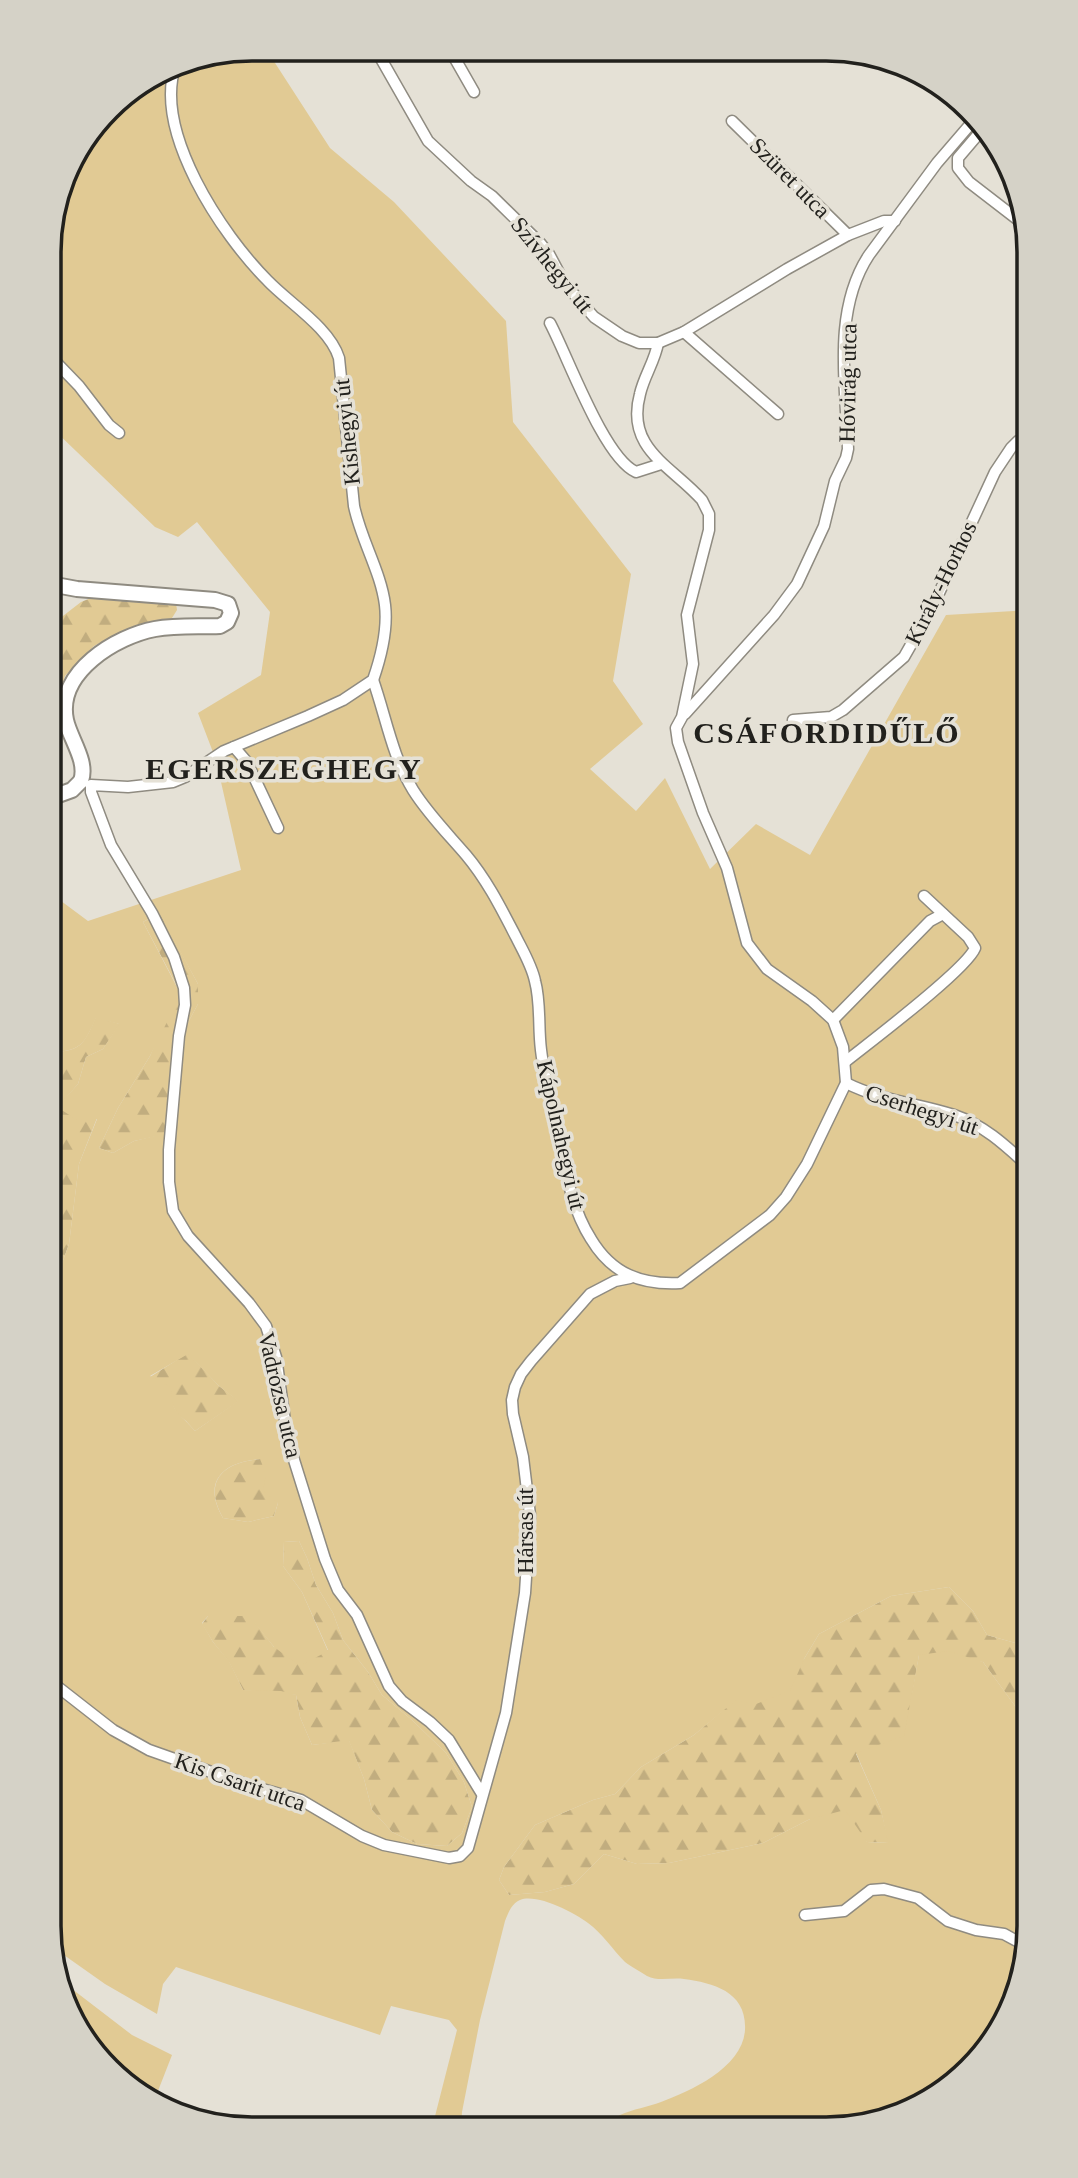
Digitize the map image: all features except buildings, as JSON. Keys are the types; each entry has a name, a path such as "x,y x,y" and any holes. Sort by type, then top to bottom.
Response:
{"street":[{"name":"Szívhegyi út","path":"382,61 428,141 541,244 575,297 594,317 622,336 639,343 658,343"},
{"path":"456,61 474,92"},
{"name":"Kishegyi út","path":"172,80 171,108 187,166 205,199 259,272 337,348 354,506 385,606 383,645 373,680"},
{"name":"Szüret utca","path":"732,121 848,235"},
{"name":"Hóvirág utca","path":"682,717 787,600 797,584 824,526 835,481 848,449 843,369 846,322 862,266 937,163 969,126"},
{"path":"977,136 958,158 958,168 969,181 1013,216"},
{"path":"630,1278 664,1284 680,1283 769,1215 799,1179 846,1083 844,1046 833,1020 812,1001 767,969 747,943 727,868 703,813 678,743 676,728 682,717 694,664 687,615 706,550 710,521 702,499 649,451 641,437 637,407 658,343 684,332 848,235 884,221 895,221"},
{"path":"550,323 592,414 628,468 636,472 661,464"},
{"path":"684,332 778,414"},
{"path":"62,368 109,425 119,433"},
{"name":"Király-Horhos","path":"793,720 831,717 843,710 904,657 933,606 995,472 1017,442"},
{"path":"62,586 215,600 228,604 231,613 227,622 220,626 165,628 131,636 97,654 82,670 69,692 65,715 86,783"},
{"path":"62,794 86,783 128,787 173,782 186,777 224,751 342,700 373,680"},
{"name":"Kápolnahegyi út","path":"373,680 392,747 412,789 480,872 524,952 535,981 541,1051 577,1213 593,1243 630,1278"},
{"path":"234,747 247,761 278,828"},
{"name":"Vadrózsa utca","path":"86,783 111,845 174,957 184,988 185,1005 179,1036 169,1150 173,1211 188,1236 249,1303 266,1326 276,1357 285,1421 294,1460 325,1559 338,1590 356,1615 389,1686 402,1701 449,1740 482,1794"},
{"path":"845,1062 949,976 975,947 968,937 923,896"},
{"path":"833,1020 930,921 943,914"},
{"name":"Cserhegyi út","path":"846,1083 883,1099 969,1121 994,1135 1016,1156"},
{"name":"Hársas út","path":"482,1794 506,1713 525,1593 530,1515 523,1457 513,1414 515,1387 531,1361 590,1294 602,1286 630,1278"},
{"name":"Kis Csarit utca","path":"61,1689 113,1730 149,1750 248,1785 301,1800 362,1836 384,1845 449,1858 460,1856 468,1848 482,1794"},
{"path":"805,1915 844,1911 871,1891 884,1889 918,1898 948,1921 976,1930 1004,1934 1016,1940"}],"green space":[{"path":"274,61 330,148 394,202 506,321 513,422 631,574 613,681 643,724 590,769 636,811 665,778 710,869 756,824 810,855 946,615 1017,611 1016,1643 987,1635 973,1611 949,1587 891,1596 819,1634 790,1691 756,1704 736,1700 694,1735 641,1767 615,1794 593,1800 535,1825 504,1867 499,1880 509,1895 545,1892 574,1884 604,1854 637,1864 669,1863 763,1843 810,1819 845,1810 867,1842 888,1843 881,1810 856,1753 904,1736 919,1655 948,1651 983,1662 1016,1707 1015,1951 1002,1999 977,2042 952,2069 932,2085 910,2097 875,2110 826,2117 617,2117 673,2097 714,2076 735,2055 742,2043 745,2030 741,2007 726,1992 706,1983 647,1976 625,1962 598,1932 582,1919 556,1905 536,1899 517,1901 505,1921 480,2020 462,2117 435,2117 457,2030 449,2020 391,2006 380,2035 176,1967 163,1984 157,2014 105,1984 64,1955 61,1926 61,1265 69,1244 79,1164 97,1119 77,1120 61,1110 61,1102 78,1084 86,1057 103,1049 119,1024 96,1018 80,1045 62,1052 62,901 88,921 241,870 216,760 198,713 261,675 270,612 197,522 178,537 155,527 62,437 62,240 68,203 76,179 93,146 109,126 136,101 168,81 191,71 227,63","holes":["159,913 198,984 198,1004 178,1041 167,1133 134,1141 113,1153 99,1148 118,1108 150,1056 176,1004 178,989 143,922","188,1354 238,1401 195,1431 174,1408 172,1388 150,1376","260,1459 266,1474 263,1491 278,1503 274,1516 248,1522 223,1518 215,1494 215,1484 219,1476 235,1464","299,1541 316,1585 333,1613 343,1640 382,1695 446,1753 464,1782 472,1807 462,1833 447,1846 417,1844 392,1832 372,1810 349,1740 312,1745 300,1717 296,1695 281,1691 243,1690 229,1661 202,1623 208,1616 249,1616 274,1647 300,1666 328,1651 302,1592 283,1566 284,1542"]},
{"path":"96,596 176,603 177,610 172,618 164,622 126,629 94,646 65,676 62,687 62,617 81,602"},
{"path":"160,913 198,984 198,1004 178,1041 167,1134 134,1141 113,1153 99,1148 118,1108 150,1056 178,988 143,922"},
{"path":"96,1017 120,1024 103,1049 86,1057 78,1084 61,1103 62,1052 80,1045"},
{"path":"61,1108 97,1118 79,1164 69,1244 61,1265"},
{"path":"188,1353 219,1386 239,1401 195,1431 177,1414 170,1400 150,1377"},
{"path":"261,1459 278,1503 274,1516 248,1522 223,1518 215,1494 220,1476 236,1464"},
{"path":"299,1541 316,1585 333,1613 343,1640 382,1695 446,1753 464,1782 472,1807 462,1833 447,1846 417,1844 392,1832 372,1810 364,1779 349,1741 312,1745 300,1717 296,1695 243,1690 229,1662 202,1624 208,1616 250,1616 274,1647 328,1650 302,1592 283,1566 284,1542"},
{"path":"949,1587 973,1611 987,1635 1016,1643 1016,1707 983,1662 919,1655 905,1737 856,1754 881,1810 889,1843 867,1842 810,1819 763,1843 669,1863 637,1864 604,1854 574,1884 545,1892 509,1895 499,1880 504,1867 535,1825 593,1800 615,1794 641,1767 694,1735 736,1699 804,1659 819,1634 891,1596"},
{"path":"72,1989 132,2035 172,2055 158,2091 146,2085 109,2052 93,2032"}],"district":[{"name":"CSÁFORDIDŰLŐ","path":"827,732"},
{"name":"EGERSZEGHEGY","path":"284,768"}]}
